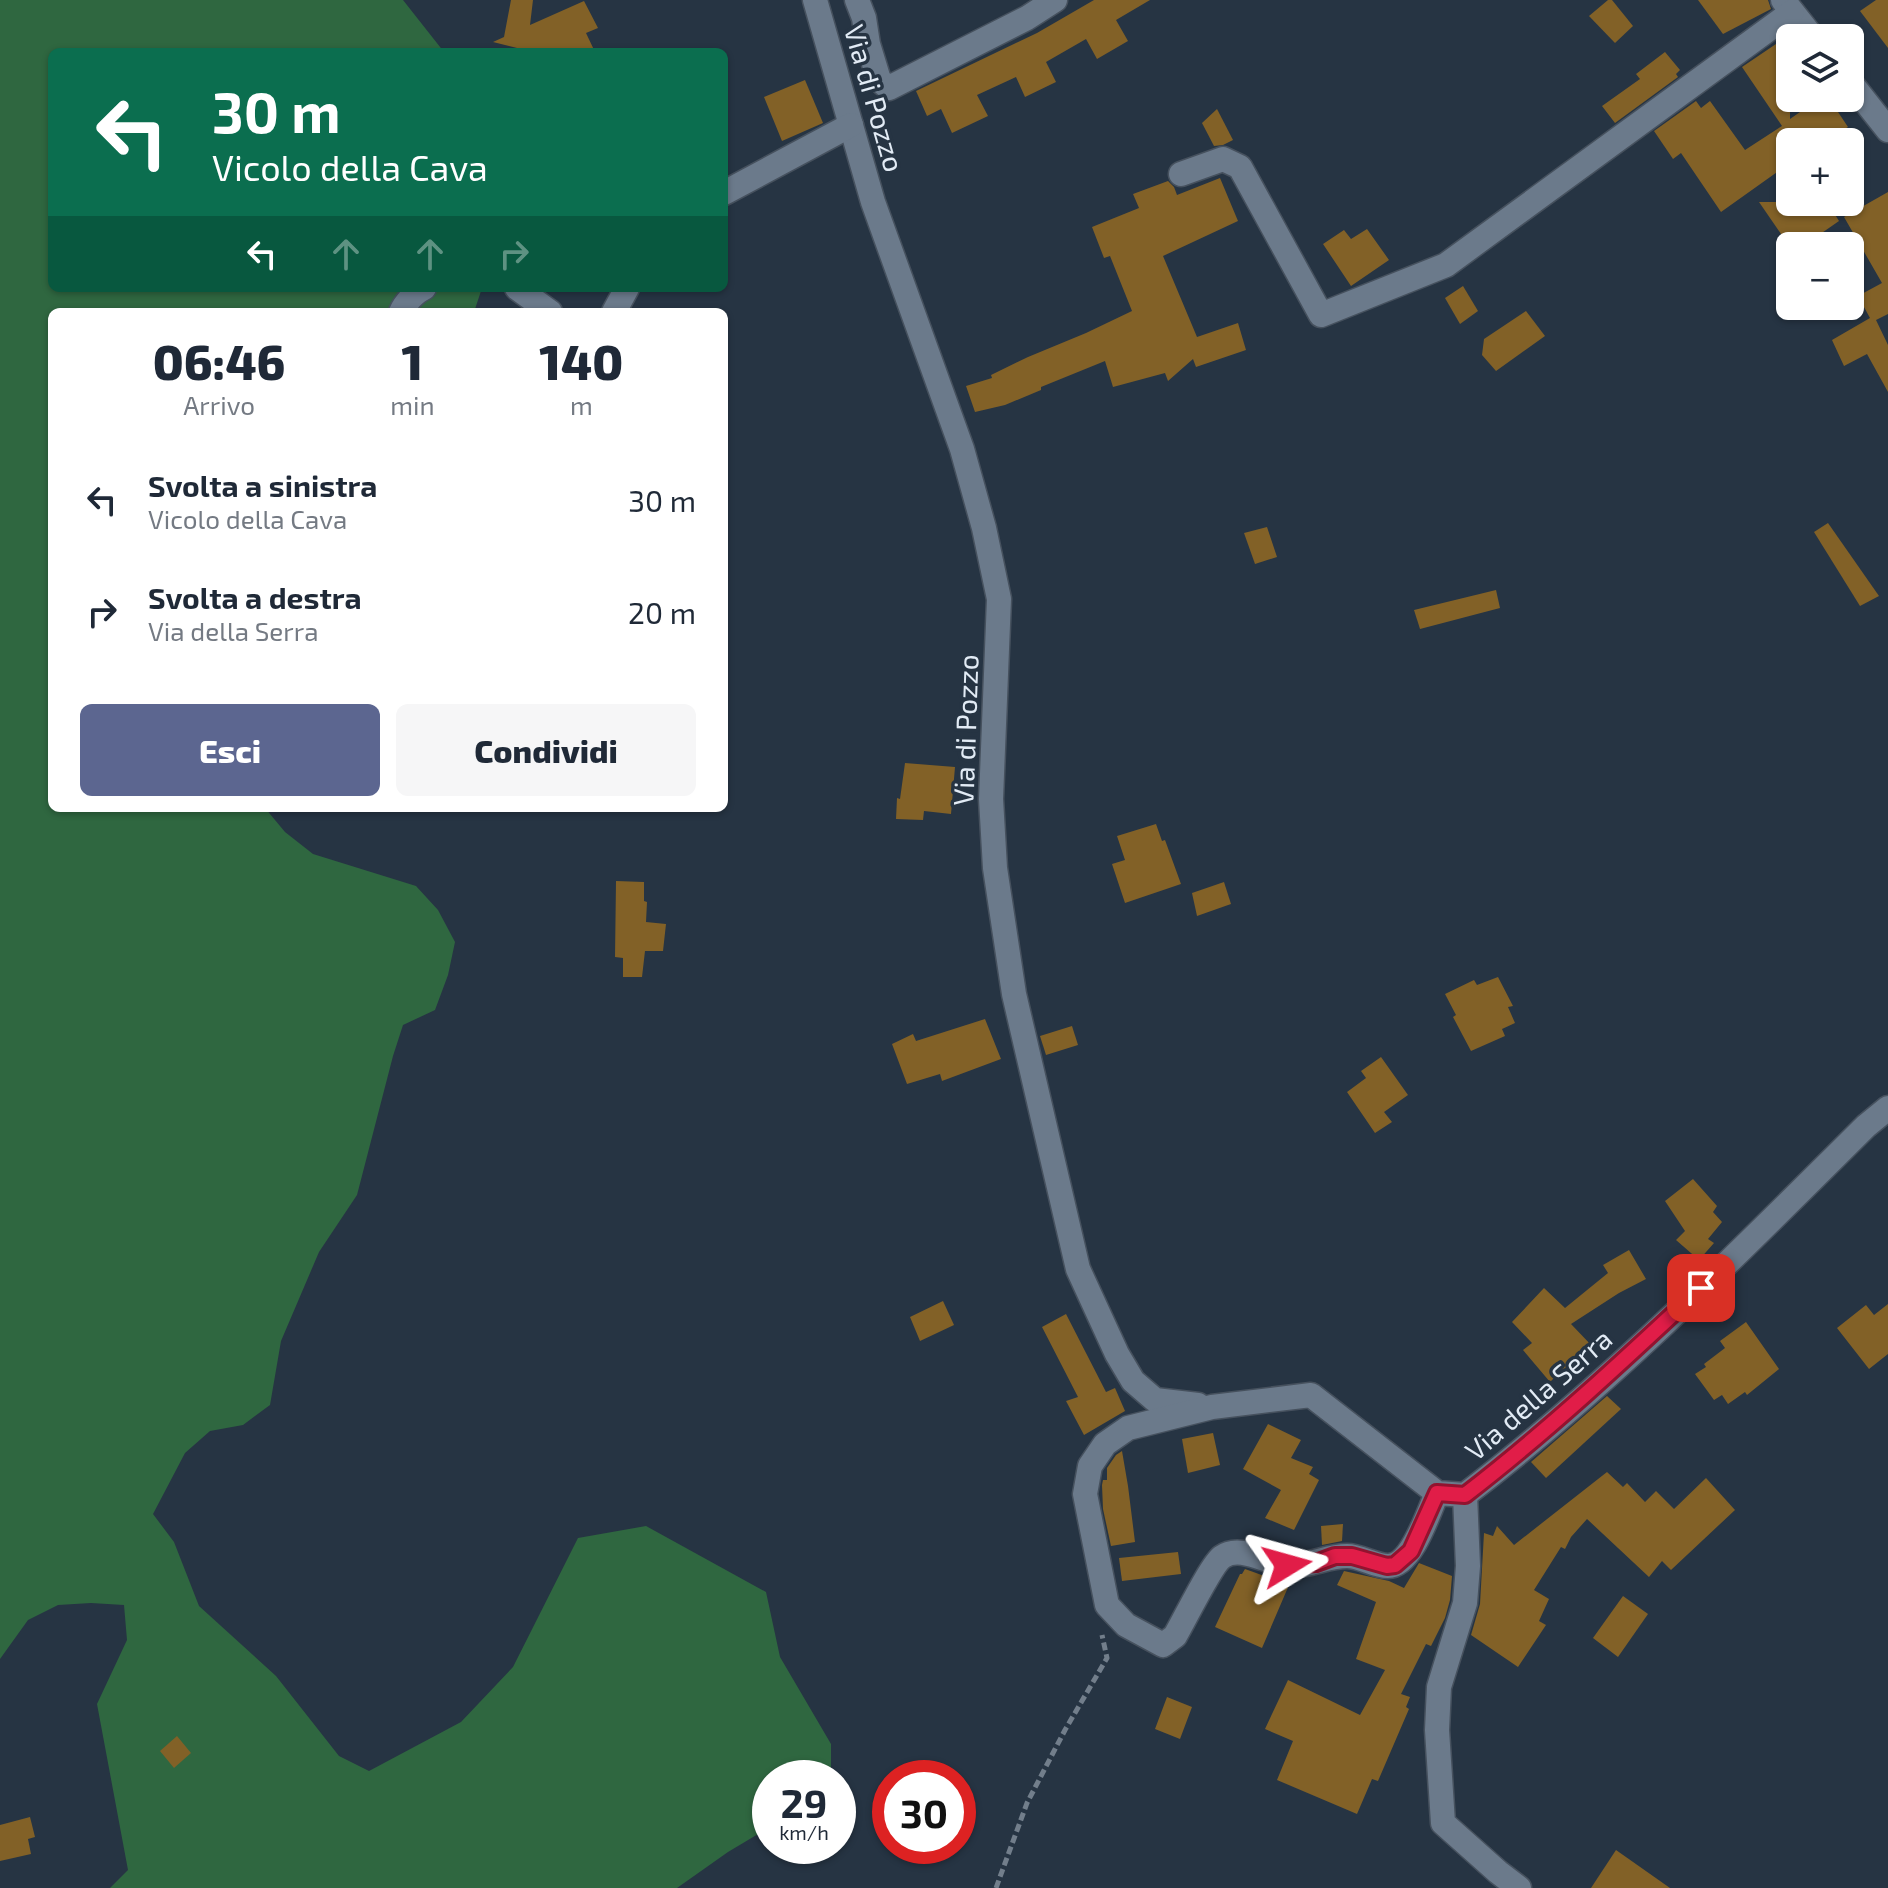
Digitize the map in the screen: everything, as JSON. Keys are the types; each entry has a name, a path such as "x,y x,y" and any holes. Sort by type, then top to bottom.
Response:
{"street":[{"name":"Via di Pozzo","path":"815,0 873,202 962,449 984,528 999,599 991,799 995,868 1014,994 1078,1269 1117,1354 1133,1381 1155,1400 1212,1407"},
{"path":"857,0 879,80 889,88 1020,9 1055,0"},
{"path":"1181,174 1223,159 1240,167 1321,315 1446,265 1788,6 1802,24"},
{"path":"1864,100 1888,130"},
{"path":"728,191 851,125"},
{"path":"403,308 418,292"},
{"path":"522,292 544,308"},
{"name":"Via della Serra","path":"1437,1493 1465,1495 1499,1469 1616,1368 1888,1108"},
{"path":"1311,1395 1437,1493 1411,1551 1395,1565 1387,1566 1352,1556 1287,1565 1235,1552 1221,1558 1175,1636 1163,1645 1126,1625 1107,1605 1085,1494 1090,1466 1105,1444 1128,1428 1212,1407 1311,1395"},
{"path":"1465,1495 1468,1566 1465,1603 1439,1687 1437,1730 1443,1823 1519,1888"}],"path":[{"path":"996,1888 1027,1803 1107,1658 1099,1615 1107,1605"}],"green space":[{"path":"0,0 403,0 441,48 48,48 48,292 481,292 475,308 48,308 48,812 268,812 285,832 313,854 416,886 438,910 455,942 448,975 435,1010 403,1025 357,1195 319,1252 281,1341 270,1405 243,1425 210,1431 185,1453 153,1514 174,1542 199,1606 276,1676 339,1756 369,1771 461,1722 513,1667 578,1538 646,1526 766,1592 780,1657 831,1744 831,1760 752,1760 752,1838 677,1888 110,1888 128,1870 97,1704 127,1640 124,1605 58,1605 28,1620 0,1659"}],"building":[{"path":"511,0 533,0 530,25 584,1 598,28 586,33 593,48 517,48 493,42 504,37"},
{"path":"1094,0 1150,0 1116,20 1128,41 1097,59 1086,39 1046,62 1056,82 1025,97 1016,77 977,95 988,116 952,133 941,109 927,116 916,91 1037,33"},
{"path":"1612,0 1633,26 1615,43 1589,16"},
{"path":"1698,0 1768,0 1771,9 1723,34"},
{"path":"1876,0 1888,0 1888,48 1860,11"},
{"path":"1776,44 1776,112 1790,112 1790,119 1800,112 1838,112 1848,127 1779,128 1782,126 1742,67"},
{"path":"1665,52 1680,70 1676,74 1678,77 1615,123 1602,106 1640,79 1636,74"},
{"path":"805,80 823,123 782,141 764,97"},
{"path":"1696,101 1701,108 1710,101 1745,150 1776,130 1776,173 1721,212 1681,153 1673,159 1654,131"},
{"path":"1217,109 1233,140 1214,146 1202,123"},
{"path":"1220,178 1238,221 1163,256 1197,337 1238,323 1246,350 1196,367 1193,359 1168,381 1165,373 1113,387 1105,361 1005,405 975,412 966,386 992,378 991,375 1028,357 1132,311 1110,256 1104,258 1092,227 1139,208 1133,194 1168,181 1177,195"},
{"path":"1888,192 1888,314 1876,320 1888,345 1888,392 1867,354 1844,366 1832,340 1870,318 1864,307 1864,293 1882,283 1864,252 1864,232 1853,232 1844,217 1864,216 1864,206"},
{"path":"1759,202 1776,202 1776,216 1836,216 1839,221 1823,232 1780,232"},
{"path":"1367,229 1389,260 1351,286 1323,244 1344,230 1351,239"},
{"path":"1463,286 1478,311 1460,324 1445,298"},
{"path":"1526,311 1545,336 1496,371 1482,355 1484,339"},
{"path":"1828,523 1879,596 1860,606 1814,532"},
{"path":"1267,527 1277,557 1255,564 1244,533"},
{"path":"1496,590 1500,608 1420,629 1414,610"},
{"path":"905,763 955,767 951,814 924,811 923,820 896,819"},
{"path":"1156,824 1181,884 1125,903 1112,864 1125,860 1117,836"},
{"path":"616,881 644,882 646,922 666,924 663,951 645,951 642,977 623,977 623,958 615,957"},
{"path":"1224,882 1231,904 1197,916 1192,893"},
{"path":"1498,977 1513,1006 1508,1007 1515,1023 1502,1029 1505,1036 1471,1051 1445,994 1474,980 1477,985"},
{"path":"985,1019 1001,1059 942,1081 940,1074 907,1084 892,1044 913,1034 916,1041"},
{"path":"1072,1026 1078,1045 1046,1055 1040,1036"},
{"path":"1381,1057 1408,1095 1384,1112 1392,1122 1375,1133 1347,1092 1366,1078 1361,1071"},
{"path":"1693,1179 1717,1206 1713,1212 1722,1222 1708,1239 1714,1243 1699,1260 1676,1240 1685,1231 1665,1201"},
{"path":"1629,1250 1646,1279 1571,1324 1593,1347 1550,1382 1523,1350 1532,1343 1512,1322 1544,1288 1565,1308 1608,1273 1603,1265"},
{"path":"943,1301 954,1325 920,1341 910,1317"},
{"path":"1888,1304 1888,1354 1869,1369 1837,1328 1866,1305 1874,1315"},
{"path":"1066,1314 1106,1392 1115,1388 1125,1411 1084,1435 1066,1401 1078,1397 1042,1327"},
{"path":"1746,1322 1779,1369 1747,1395 1745,1392 1728,1404 1722,1395 1714,1400 1695,1374 1725,1348 1720,1341"},
{"path":"1607,1396 1621,1409 1546,1478 1531,1462"},
{"path":"1268,1424 1301,1440 1291,1458 1313,1467 1309,1474 1319,1480 1294,1530 1265,1518 1281,1490 1243,1469"},
{"path":"1213,1433 1220,1465 1188,1473 1182,1439"},
{"path":"1122,1451 1135,1542 1111,1546 1103,1509 1102,1485 1103,1480 1107,1480 1107,1468"},
{"path":"1607,1472 1623,1487 1627,1483 1645,1502 1656,1491 1674,1509 1706,1478 1735,1510 1671,1570 1662,1561 1649,1577 1587,1519 1565,1549 1561,1547 1534,1590 1549,1599 1539,1621 1546,1625 1518,1667 1471,1635 1480,1604 1484,1533 1493,1536 1497,1526 1514,1545"},
{"path":"1343,1524 1342,1541 1322,1545 1321,1526"},
{"path":"1178,1552 1181,1574 1122,1581 1119,1558"},
{"path":"1419,1563 1452,1576 1450,1600 1431,1646 1426,1644 1401,1694 1410,1697 1406,1707 1409,1709 1378,1781 1372,1779 1357,1814 1277,1780 1293,1741 1265,1729 1288,1680 1360,1715 1385,1670 1356,1659 1376,1602 1337,1585 1344,1571 1389,1581 1404,1588"},
{"path":"1245,1569 1289,1585 1262,1648 1215,1627"},
{"path":"1623,1596 1648,1614 1618,1657 1593,1638"},
{"path":"1167,1697 1192,1707 1180,1739 1155,1729"},
{"path":"177,1736 191,1753 174,1768 160,1751"},
{"path":"30,1817 35,1837 28,1839 31,1854 0,1861 0,1825"},
{"path":"1616,1850 1670,1888 1591,1888"}],"route":[{"path":"1287,1565 1316,1563 1335,1556 1352,1556 1387,1566 1395,1565 1411,1551 1437,1493 1465,1495 1499,1469 1616,1368 1701,1288"}]}
